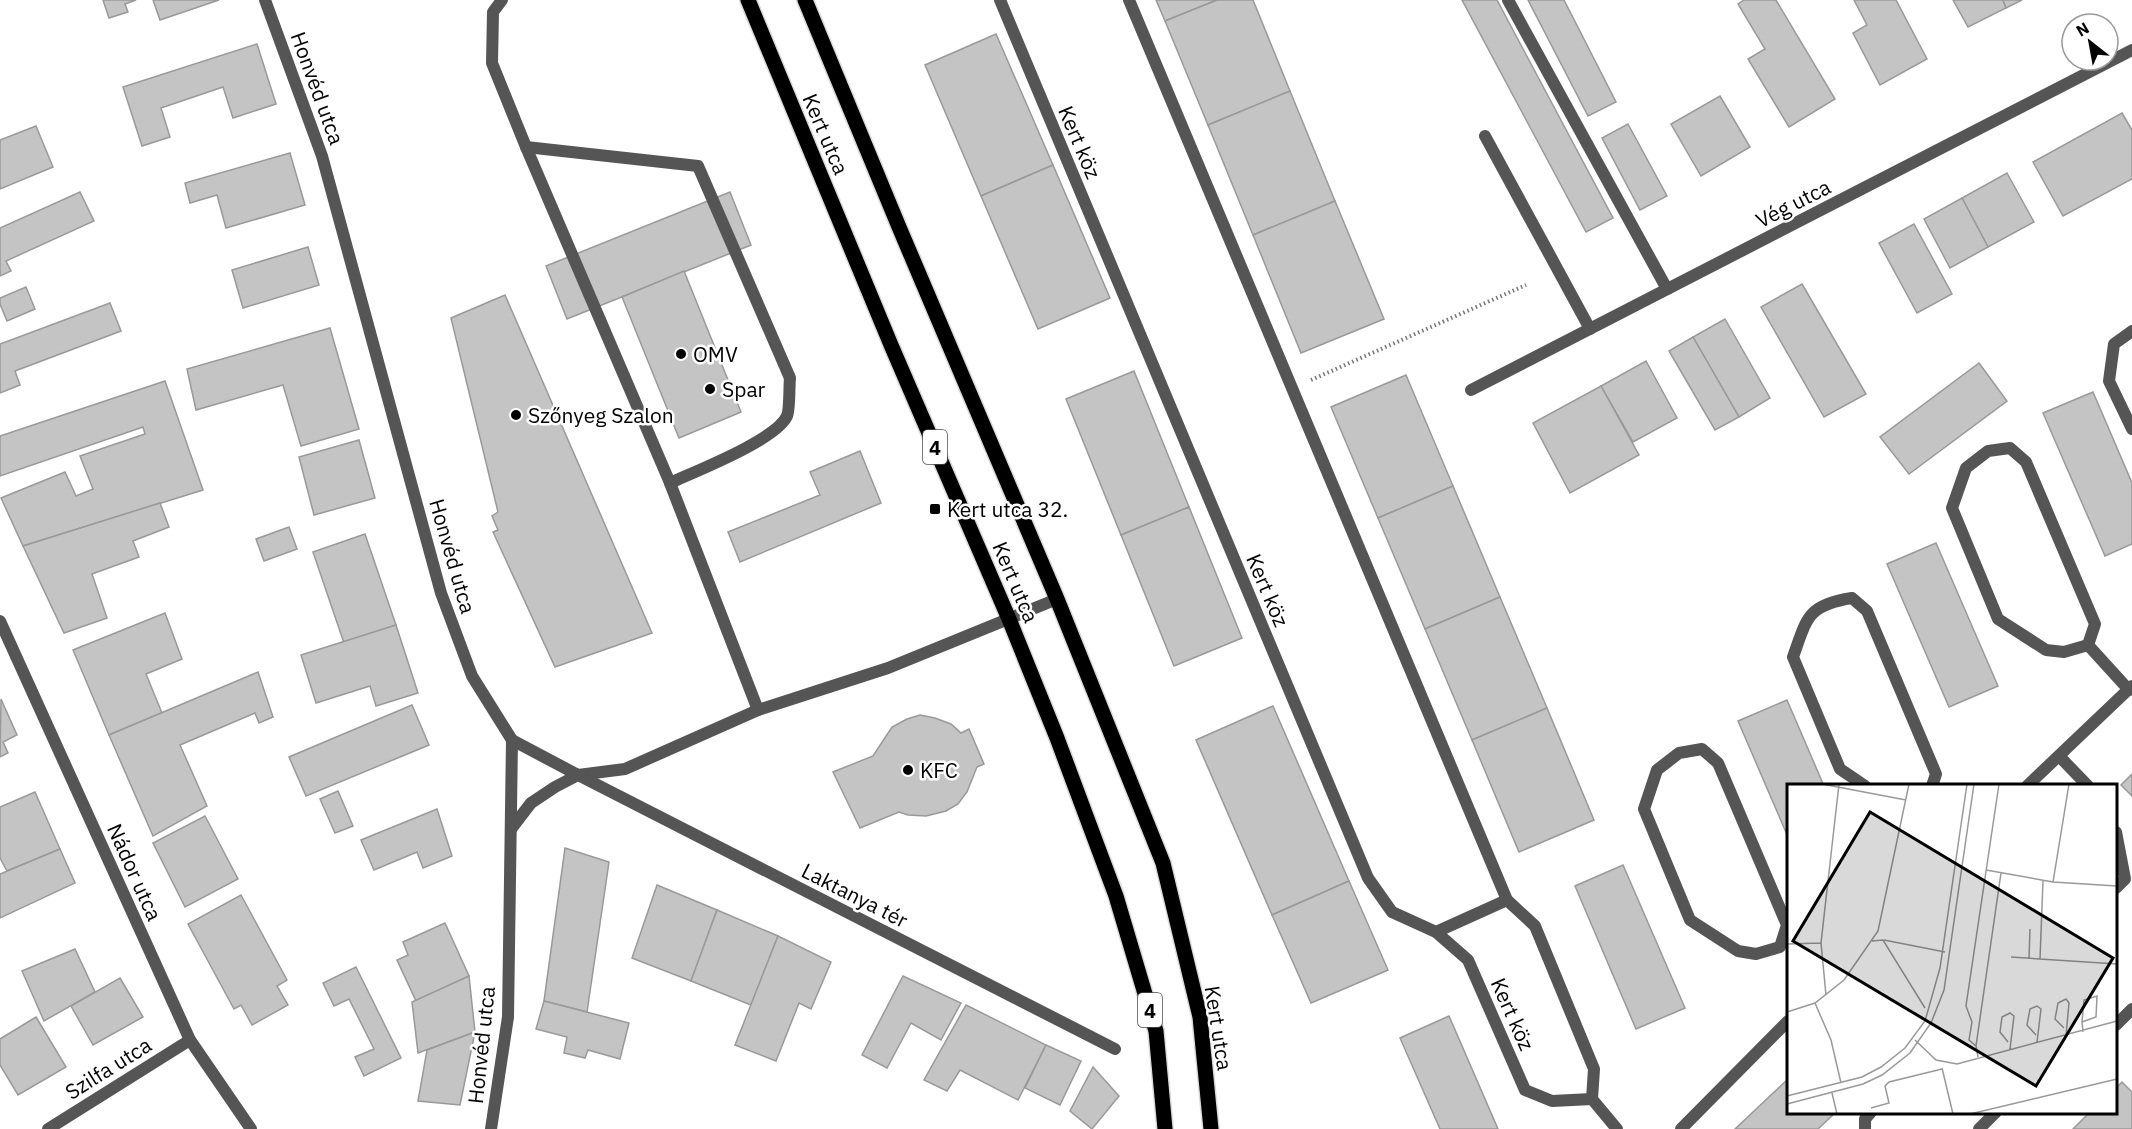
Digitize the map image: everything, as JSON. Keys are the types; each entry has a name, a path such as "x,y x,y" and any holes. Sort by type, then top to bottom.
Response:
{"main road":[{"name":"Kert utca","path":"748,0 891,345 1009,619 1057,738 1116,896 1156,1031 1165,1129"},
{"name":"Kert utca","path":"806,0 899,227 1058,599 1163,863 1200,1017 1211,1129"}],"street":[{"name":"Honvéd utca","path":"265,0 322,156 441,593 472,676 512,740 508,1017 491,1129"},
{"path":"502,0 493,12 492,63 670,483 758,710"},
{"name":"Kert köz","path":"1000,0 1368,878 1392,912 1436,932 1468,960 1525,1090 1552,1101 1592,1099"},
{"path":"1129,0 1507,900 1535,926 1594,1069 1592,1099 1617,1129"},
{"path":"1508,0 1667,289"},
{"name":"Vég utca","path":"1471,390 2132,50"},
{"path":"1485,136 1590,329"},
{"path":"526,147 698,166 786,368 790,378 787,416 768,436 670,483"},
{"path":"2132,331 2114,344 2109,381 2132,429"},
{"path":"2010,448 2026,462 2095,624 2088,645 2064,652 2046,650 1998,619 1952,507 1966,468 1988,451 2010,448"},
{"path":"1862,784 1840,769 1793,657 1807,618 1829,602 1852,598 1867,611 1872,622 1936,774 1933,784"},
{"path":"511,829 531,803 555,787 578,776 625,770 758,710 888,668 1058,599"},
{"name":"Nádor utca","path":"0,621 190,1040 251,1129"},
{"path":"2029,784 2130,688 2088,645"},
{"name":"Laktanya tér","path":"512,740 578,776 1115,1049"},
{"path":"1702,749 1718,763 1787,925 1784,952 1756,954 1738,951 1690,920 1644,809 1657,770 1679,753 1702,749"},
{"path":"2059,756 2086,784"},
{"path":"2117,841 2125,879 2117,886"},
{"path":"1436,932 1507,900"},
{"path":"2117,1023 2132,1009"},
{"path":"1681,1129 1787,1022"},
{"name":"Szilfa utca","path":"48,1129 190,1040"},
{"path":"1865,1129 1865,1119 1870,1114"},
{"path":"1979,1129 1995,1114"}],"path":[{"path":"1291,389 1526,285"}],"building":[{"path":"103,0 136,0 125,4 128,12 109,18"},
{"path":"153,0 219,0 160,20"},
{"path":"1156,0 1217,0 1165,21"},
{"path":"1217,0 1253,0 1290,91 1208,125 1165,21"},
{"path":"1462,0 1497,0 1613,218 1586,232"},
{"path":"1528,0 1564,0 1616,102 1588,116"},
{"path":"1744,0 1776,0 1835,99 1789,127 1748,59 1765,49 1738,4"},
{"path":"1854,0 1896,0 1927,59 1880,85 1853,33 1867,25"},
{"path":"1953,0 2003,0 2006,8 1968,27"},
{"path":"2003,0 2022,0 2006,8"},
{"path":"996,34 1053,165 981,196 925,65"},
{"path":"257,44 276,104 233,118 223,87 161,108 170,137 142,146 123,87"},
{"path":"1290,91 1335,201 1253,235 1208,125"},
{"path":"1720,96 1750,147 1701,176 1671,124"},
{"path":"2122,113 2132,130 2132,179 2063,216 2033,162"},
{"path":"1628,124 1667,196 1640,210 1602,138"},
{"path":"36,126 53,167 0,189 0,140"},
{"path":"290,153 305,205 226,228 217,195 190,203 185,183"},
{"path":"1053,165 1110,298 1038,329 981,196"},
{"path":"2007,173 2034,222 1988,247 1962,198"},
{"path":"80,192 94,221 6,261 11,271 0,276 0,228"},
{"path":"730,192 751,245 567,319 546,266"},
{"path":"1962,198 1988,247 1950,268 1924,219"},
{"path":"1335,201 1384,319 1301,353 1253,235"},
{"path":"1914,224 1952,294 1917,313 1879,243"},
{"path":"308,247 319,285 243,308 232,270"},
{"name":"OMV","path":"684,271 741,412 679,438 622,297"},
{"path":"1802,284 1866,394 1824,417 1761,307"},
{"path":"26,287 35,309 7,321 0,298"},
{"name":"Szőnyeg Szalon","path":"505,295 652,633 555,667 493,532 498,530 492,516 498,512 451,318"},
{"path":"110,303 121,331 15,371 20,385 0,393 0,344"},
{"path":"1725,319 1770,398 1739,417 1693,337"},
{"path":"330,328 359,429 301,446 283,385 196,410 187,369"},
{"path":"1693,337 1739,417 1715,430 1669,351"},
{"path":"1646,361 1677,418 1633,442 1601,386"},
{"path":"1979,363 2007,401 1909,474 1880,437"},
{"path":"1134,371 1189,507 1121,535 1066,399"},
{"path":"1406,375 1453,486 1378,518 1331,407"},
{"path":"165,381 203,490 23,546 1,498 65,472 76,496 93,489 80,456 145,434 143,427 0,476 0,436"},
{"path":"1601,386 1639,455 1570,493 1533,423"},
{"path":"2093,392 2132,483 2132,544 2105,556 2043,413"},
{"path":"359,440 375,498 314,515 299,457"},
{"path":"860,451 881,503 740,562 728,532 820,495 810,472"},
{"path":"1453,486 1500,597 1425,629 1378,518"},
{"path":"160,503 169,527 133,541 139,557 92,574 107,618 64,633 23,546"},
{"path":"1189,507 1242,638 1174,666 1121,535"},
{"path":"289,527 297,549 264,561 256,539"},
{"path":"365,534 396,625 344,643 313,552"},
{"path":"1936,543 1998,686 1949,707 1887,564"},
{"path":"1500,597 1547,708 1472,740 1425,629"},
{"path":"165,613 182,659 146,674 162,713 109,735 73,650"},
{"path":"396,625 418,693 376,706 370,686 316,703 301,655"},
{"path":"258,672 273,717 259,723 255,713 180,745 207,806 153,836 109,735"},
{"path":"1,699 17,735 3,742 8,753 0,757"},
{"path":"1787,700 1823,784 1787,784 1787,835 1738,721"},
{"path":"412,705 429,745 306,796 289,757"},
{"path":"1273,706 1349,881 1272,915 1196,740"},
{"path":"1547,708 1594,820 1519,852 1472,740"},
{"name":"KFC","path":"920,715 951,724 961,733 969,729 984,764 977,767 967,792 958,804 946,811 926,816 899,812 860,828 833,772 873,756 892,727"},
{"path":"2132,774 2132,796 2121,785"},
{"path":"338,791 353,826 335,833 320,799"},
{"path":"35,792 60,849 7,871 0,858 0,807"},
{"path":"437,809 452,856 423,868 417,852 374,870 361,840"},
{"path":"205,816 238,879 185,907 153,843"},
{"path":"565,848 609,862 587,1012 544,1001"},
{"path":"60,849 75,883 0,918 0,874"},
{"path":"1623,865 1685,1008 1636,1029 1575,886"},
{"path":"1349,881 1388,970 1311,1003 1272,915"},
{"path":"657,885 717,910 691,981 632,958"},
{"path":"241,895 287,980 277,986 288,1005 252,1025 241,1005 234,1009 188,924"},
{"path":"717,910 778,936 751,1005 691,981"},
{"path":"445,923 469,976 416,1001 397,960 408,955 403,942"},
{"path":"778,936 831,962 811,1009 799,1003 776,1061 735,1045"},
{"path":"75,949 95,992 44,1021 22,971"},
{"path":"356,967 401,1058 364,1076 355,1057 374,1049 349,999 334,1006 323,983"},
{"path":"469,976 475,1032 418,1053 412,1002"},
{"path":"903,976 961,1003 941,1040 911,1023 887,1068 862,1055"},
{"path":"120,978 143,1017 93,1045 71,1006"},
{"path":"544,1001 629,1023 620,1059 588,1050 585,1058 564,1053 567,1037 536,1029"},
{"path":"966,1005 1046,1045 1018,1100 960,1070 947,1091 924,1080"},
{"path":"1449,1016 1498,1129 1440,1129 1400,1038"},
{"path":"36,1017 66,1067 18,1095 0,1065 0,1039"},
{"path":"475,1032 460,1105 418,1101 427,1050"},
{"path":"1046,1045 1081,1061 1060,1105 1025,1088"},
{"path":"1093,1067 1119,1096 1092,1129 1070,1111"},
{"path":"1787,1080 1787,1114 1834,1114 1818,1129 1735,1129"},
{"path":"2122,1082 2132,1092 2132,1129 2073,1129 2088,1114 2117,1114 2117,1087"}],"place":[{"name":"OMV","path":"681,354"},
{"name":"Spar","path":"710,389"},
{"name":"Szőnyeg Szalon","path":"516,415"},
{"name":"Kert utca 32.","path":"935,509"},
{"name":"KFC","path":"908,770"}]}
